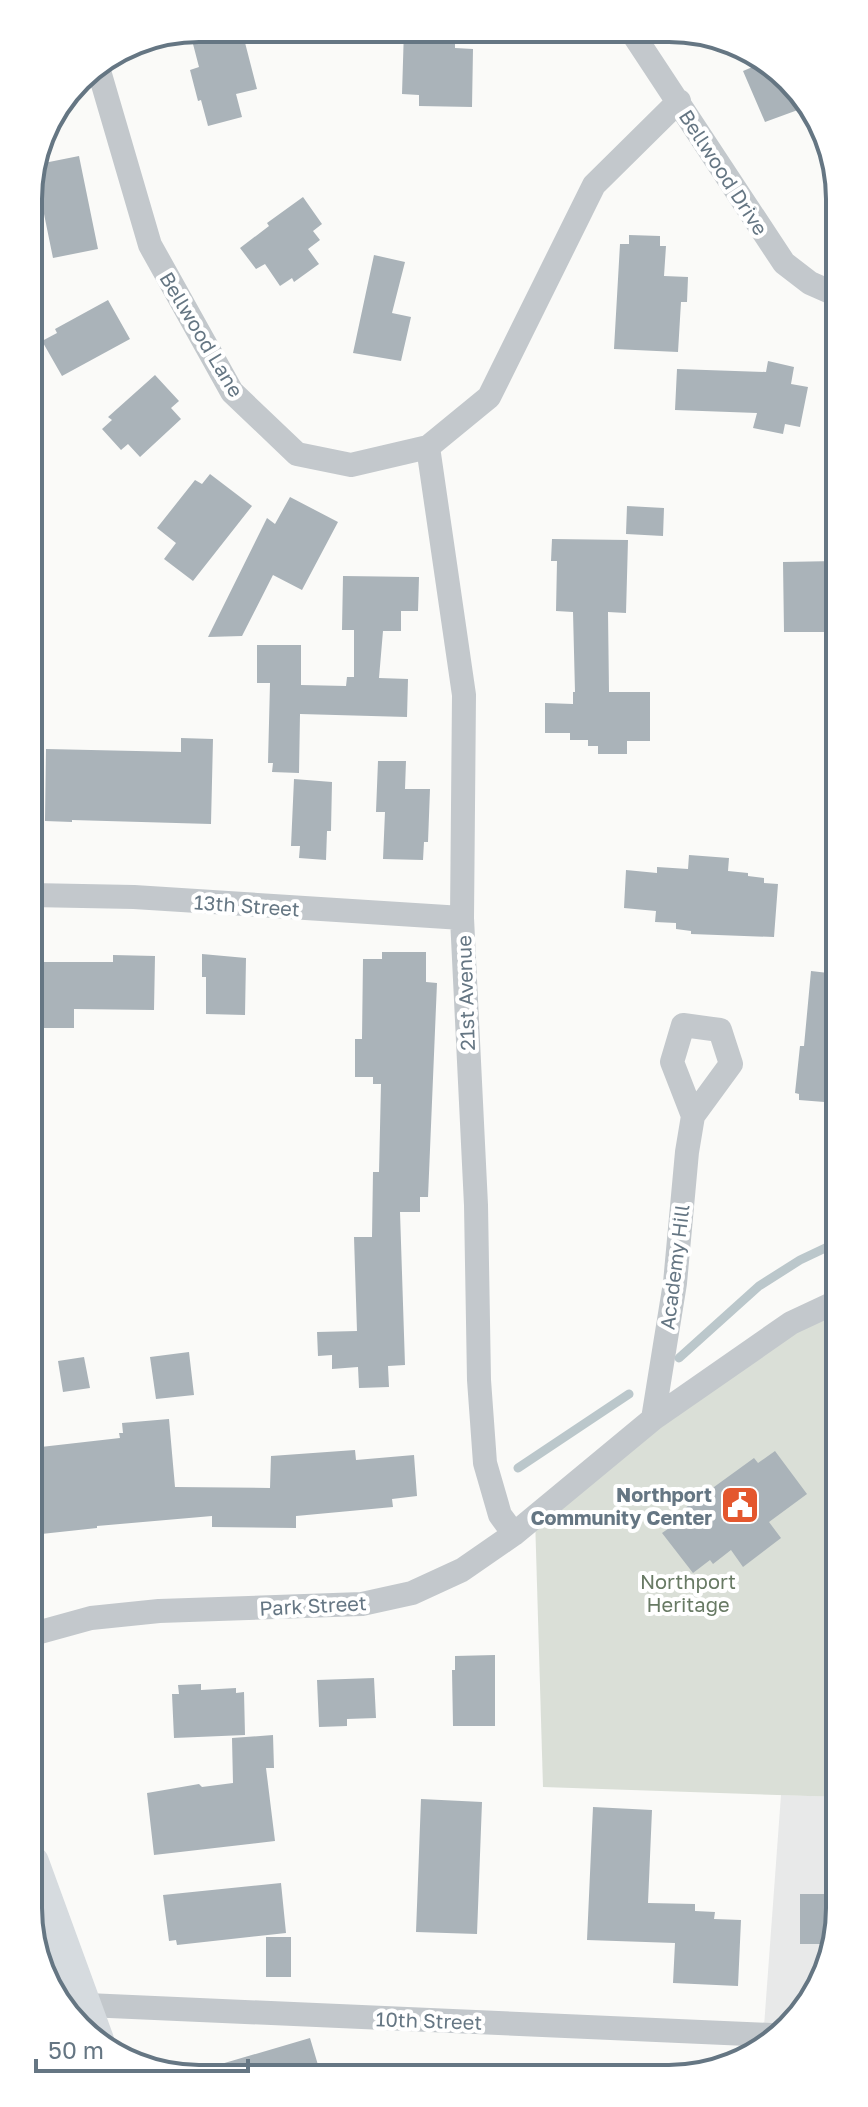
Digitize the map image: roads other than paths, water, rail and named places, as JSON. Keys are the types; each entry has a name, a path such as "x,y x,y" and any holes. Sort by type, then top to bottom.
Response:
{"main road":[{"path":"44,1915 93,2023"}],"street":[{"name":"Bellwood Drive","path":"639,42 784,263 810,283 826,290"},
{"name":"Bellwood Lane","path":"101,76 150,245 232,392 297,454 351,465 428,447 489,397 594,185 679,101"},
{"name":"21st Avenue","path":"428,447 464,695 462,918 476,1205 479,1380 485,1463 500,1515 514,1534"},
{"name":"13th Street","path":"42,895 134,897 462,918"},
{"name":"Academy Hill","path":"653,1419 675,1283 693,1116"},
{"name":"Park Street","path":"42,1632 91,1618 159,1611 303,1608 374,1602 412,1593 462,1570 514,1534 653,1419 791,1323 826,1307"},
{"name":"10th Street","path":"87,2005 762,2035"}],"waterway":[{"path":"679,1358 759,1286 826,1248"},
{"path":"518,1468 629,1394"}],"place":[{"name":"Northport Community Center","path":"740,1505"}],"park label":[{"name":"Northport Heritage","path":"688,1592"}]}
